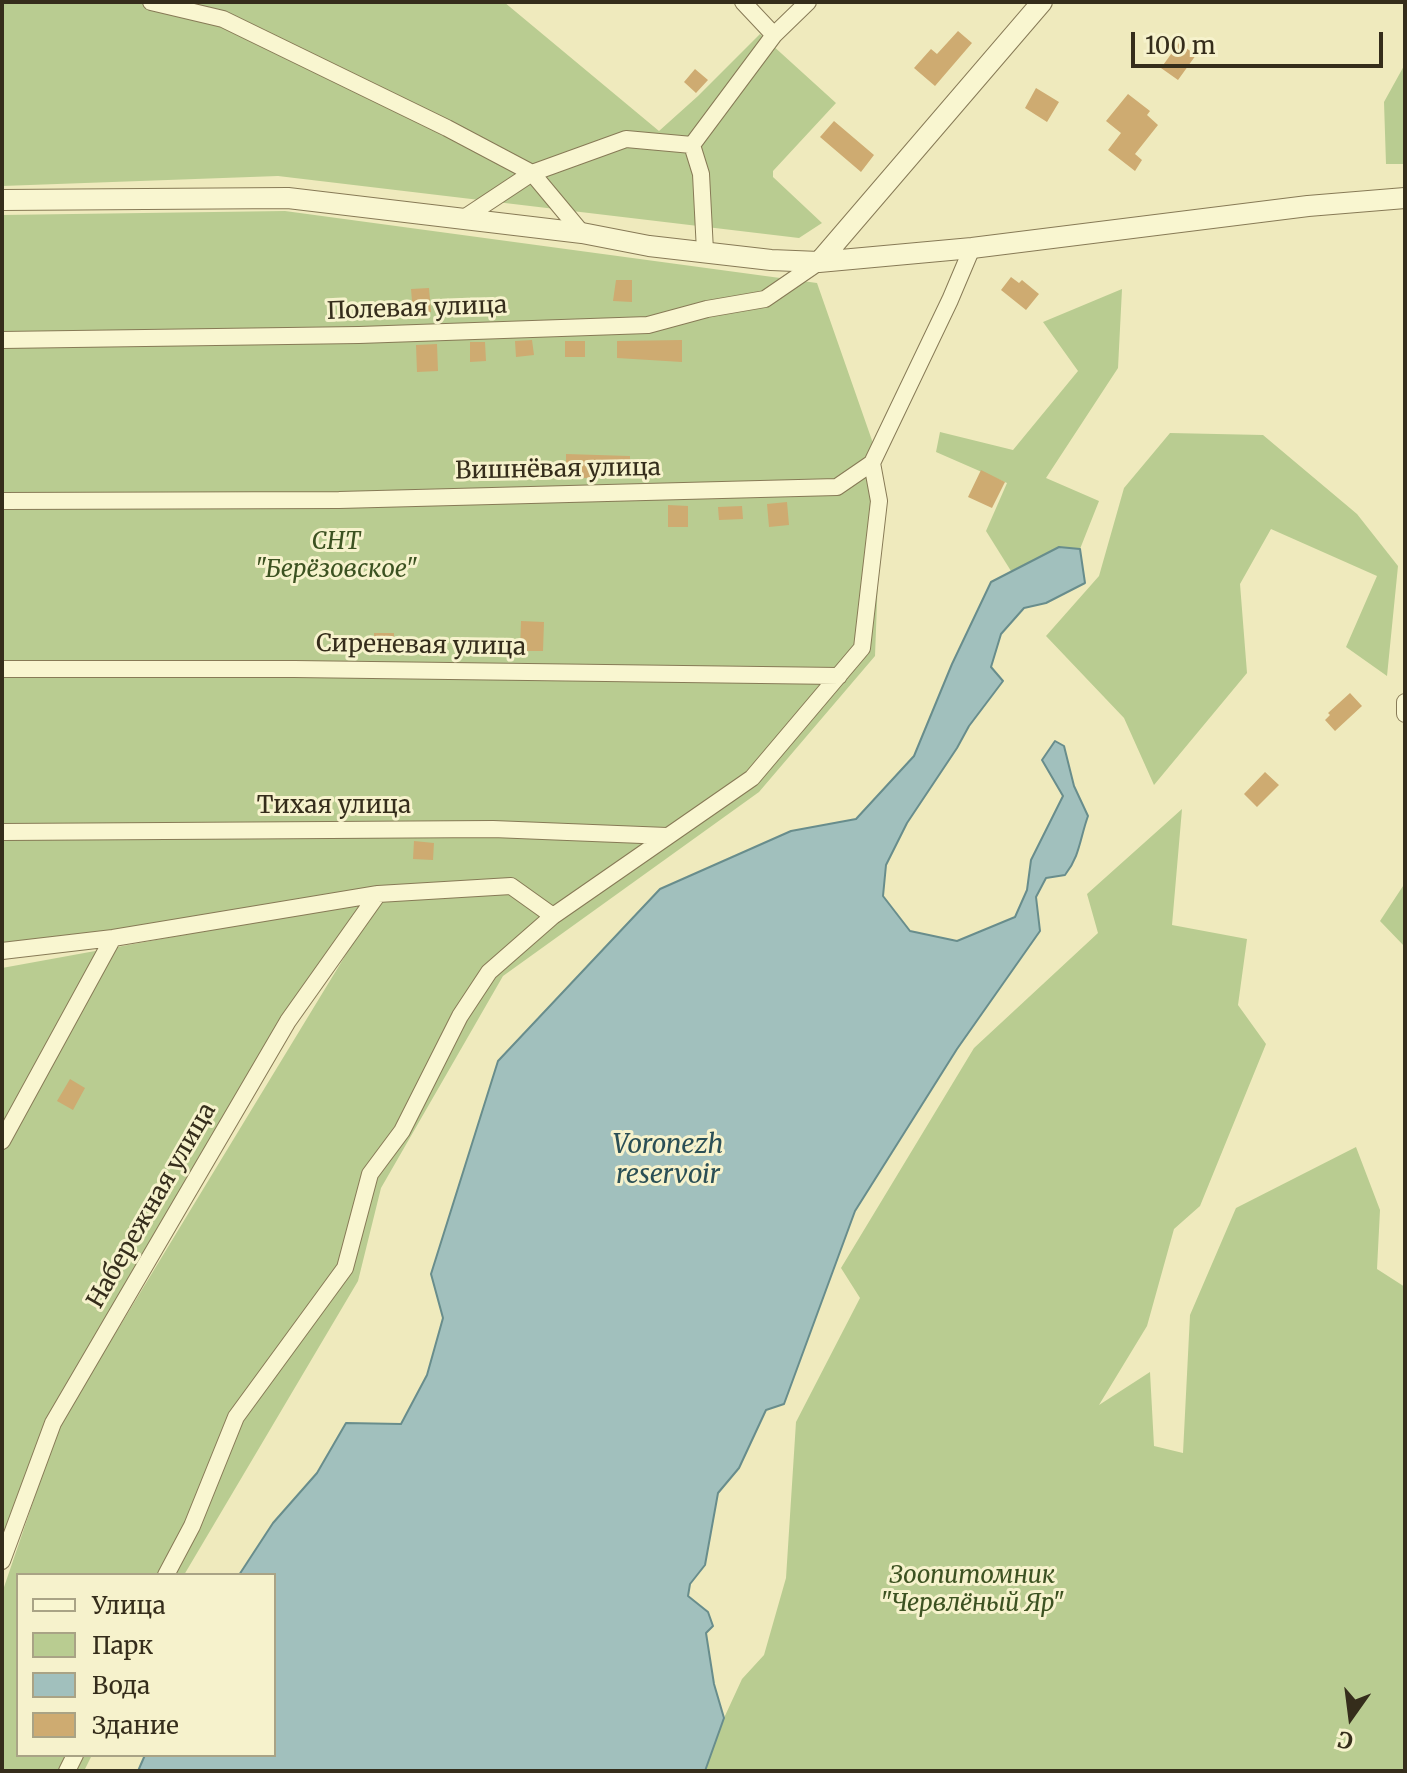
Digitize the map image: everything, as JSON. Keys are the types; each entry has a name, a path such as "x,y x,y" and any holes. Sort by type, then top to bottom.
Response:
{"street":[{"path":"151,2 223,19 532,173 582,233"},
{"path":"743,2 774,35"},
{"path":"692,145 774,35 808,2"},
{"path":"819,262 1042,2"},
{"path":"464,218 532,173 626,139 692,145"},
{"path":"692,145 701,174 705,251"},
{"path":"2,200 288,198 582,233 649,246 771,260 819,262 972,248 1308,206 1405,198"},
{"name":"Вишнёвая улица","path":"2,501 339,500 837,487 872,463 972,248"},
{"name":"Полевая улица","path":"2,340 359,335 648,325 707,309 765,299 819,262"},
{"path":"167,1573 192,1526 236,1417 345,1268 370,1174 402,1131 460,1016 489,972 553,916 752,778 862,648 879,501 872,463"},
{"name":"Сиреневая улица","path":"2,669 294,669 839,676"},
{"path":"1405,702 1405,714"},
{"name":"Тихая улица","path":"2,832 493,829 667,836"},
{"path":"2,951 113,938 378,894 511,886 553,916"},
{"name":"Набережная улица","path":"2,1561 53,1423 288,1021 378,894"},
{"path":"2,1141 113,938"}],"green space":[{"path":"2,2 504,2 659,131 760,34 836,103 773,171 773,177 822,223 799,238 278,176 2,186"},
{"path":"1405,64 1405,164 1386,164 1384,102"},
{"name":"СНТ \"Берёзовское\"","path":"285,211 817,283 882,469 875,656 759,792 503,976 381,1188 358,1281 185,1573 16,1573 16,1757 91,1757 84,1771 2,1771 2,1593 59,1426 387,887 2,960 2,215"},
{"path":"1122,289 1118,368 1046,478 1099,501 1080,549 1059,547 1011,571 986,531 1007,483 936,452 940,432 1013,450 1078,371 1043,322"},
{"path":"1170,433 1263,435 1357,514 1398,566 1387,676 1346,647 1377,576 1271,529 1240,584 1247,673 1154,785 1124,718 1046,636 1099,576 1124,488"},
{"name":"Зоопитомник \"Червлёный Яр\"","path":"1182,809 1172,925 1247,939 1238,1005 1266,1044 1200,1206 1174,1229 1147,1326 1099,1405 1150,1372 1154,1446 1183,1453 1190,1315 1236,1208 1356,1147 1380,1210 1377,1269 1405,1287 1405,1771 705,1771 742,1679 764,1655 786,1578 796,1422 860,1298 841,1268 974,1048 1098,933 1087,894"},
{"path":"1405,883 1405,947 1380,921"},
{"path":"364,902 52,1427 2,1573 2,968"}],"water":[{"name":"Voronezh reservoir","path":"1059,547 1080,549 1085,583 1046,603 1024,608 1001,634 991,667 1003,681 969,726 907,823 886,865 883,896 910,931 957,941 1015,917 1027,890 1031,860 1063,796 1042,760 1055,741 1064,746 1074,786 1088,816 1070,868 1065,875 1046,878 1036,897 1040,931 957,1049 855,1211 784,1404 766,1410 739,1468 718,1493 705,1565 690,1584 688,1596 708,1612 713,1626 706,1633 714,1684 724,1718 705,1771 138,1771 144,1757 276,1757 276,1573 240,1573 273,1523 317,1473 346,1423 401,1424 427,1375 443,1318 431,1274 498,1061 660,889 791,831 856,819 914,756 952,664 991,582"}],"building":[{"path":"958,31 972,43 935,86 914,68 931,49 937,54"},
{"path":"1179,43 1196,55 1178,80 1161,68"},
{"path":"695,69 708,80 696,93 684,82"},
{"path":"1036,88 1059,102 1047,122 1025,108"},
{"path":"1128,94 1150,111 1147,115 1158,125 1135,154 1142,160 1135,171 1108,150 1121,133 1106,121"},
{"path":"834,121 874,155 861,172 820,137"},
{"path":"1011,277 1019,283 1022,280 1039,294 1026,310 1001,290"},
{"path":"616,280 632,280 632,302 613,301"},
{"path":"429,288 431,312 413,313 411,289"},
{"path":"532,340 534,355 516,357 515,341"},
{"path":"682,340 682,362 617,358 617,341"},
{"path":"565,341 585,341 585,357 565,357"},
{"path":"470,342 485,342 486,361 470,362"},
{"path":"437,344 438,371 417,372 416,345"},
{"path":"566,454 630,456 630,478 566,478"},
{"path":"981,470 1005,482 992,508 968,497"},
{"path":"787,502 789,525 769,527 767,504"},
{"path":"668,505 688,506 688,527 668,527"},
{"path":"742,506 743,519 719,520 718,507"},
{"path":"521,621 544,622 543,651 520,651"},
{"path":"374,633 394,633 394,651 375,652"},
{"path":"1350,693 1362,706 1335,731 1325,720 1330,715 1328,713"},
{"path":"1265,772 1279,785 1257,807 1244,794"},
{"path":"414,841 434,843 433,860 413,859"},
{"path":"70,1079 85,1088 73,1110 57,1101"}]}
